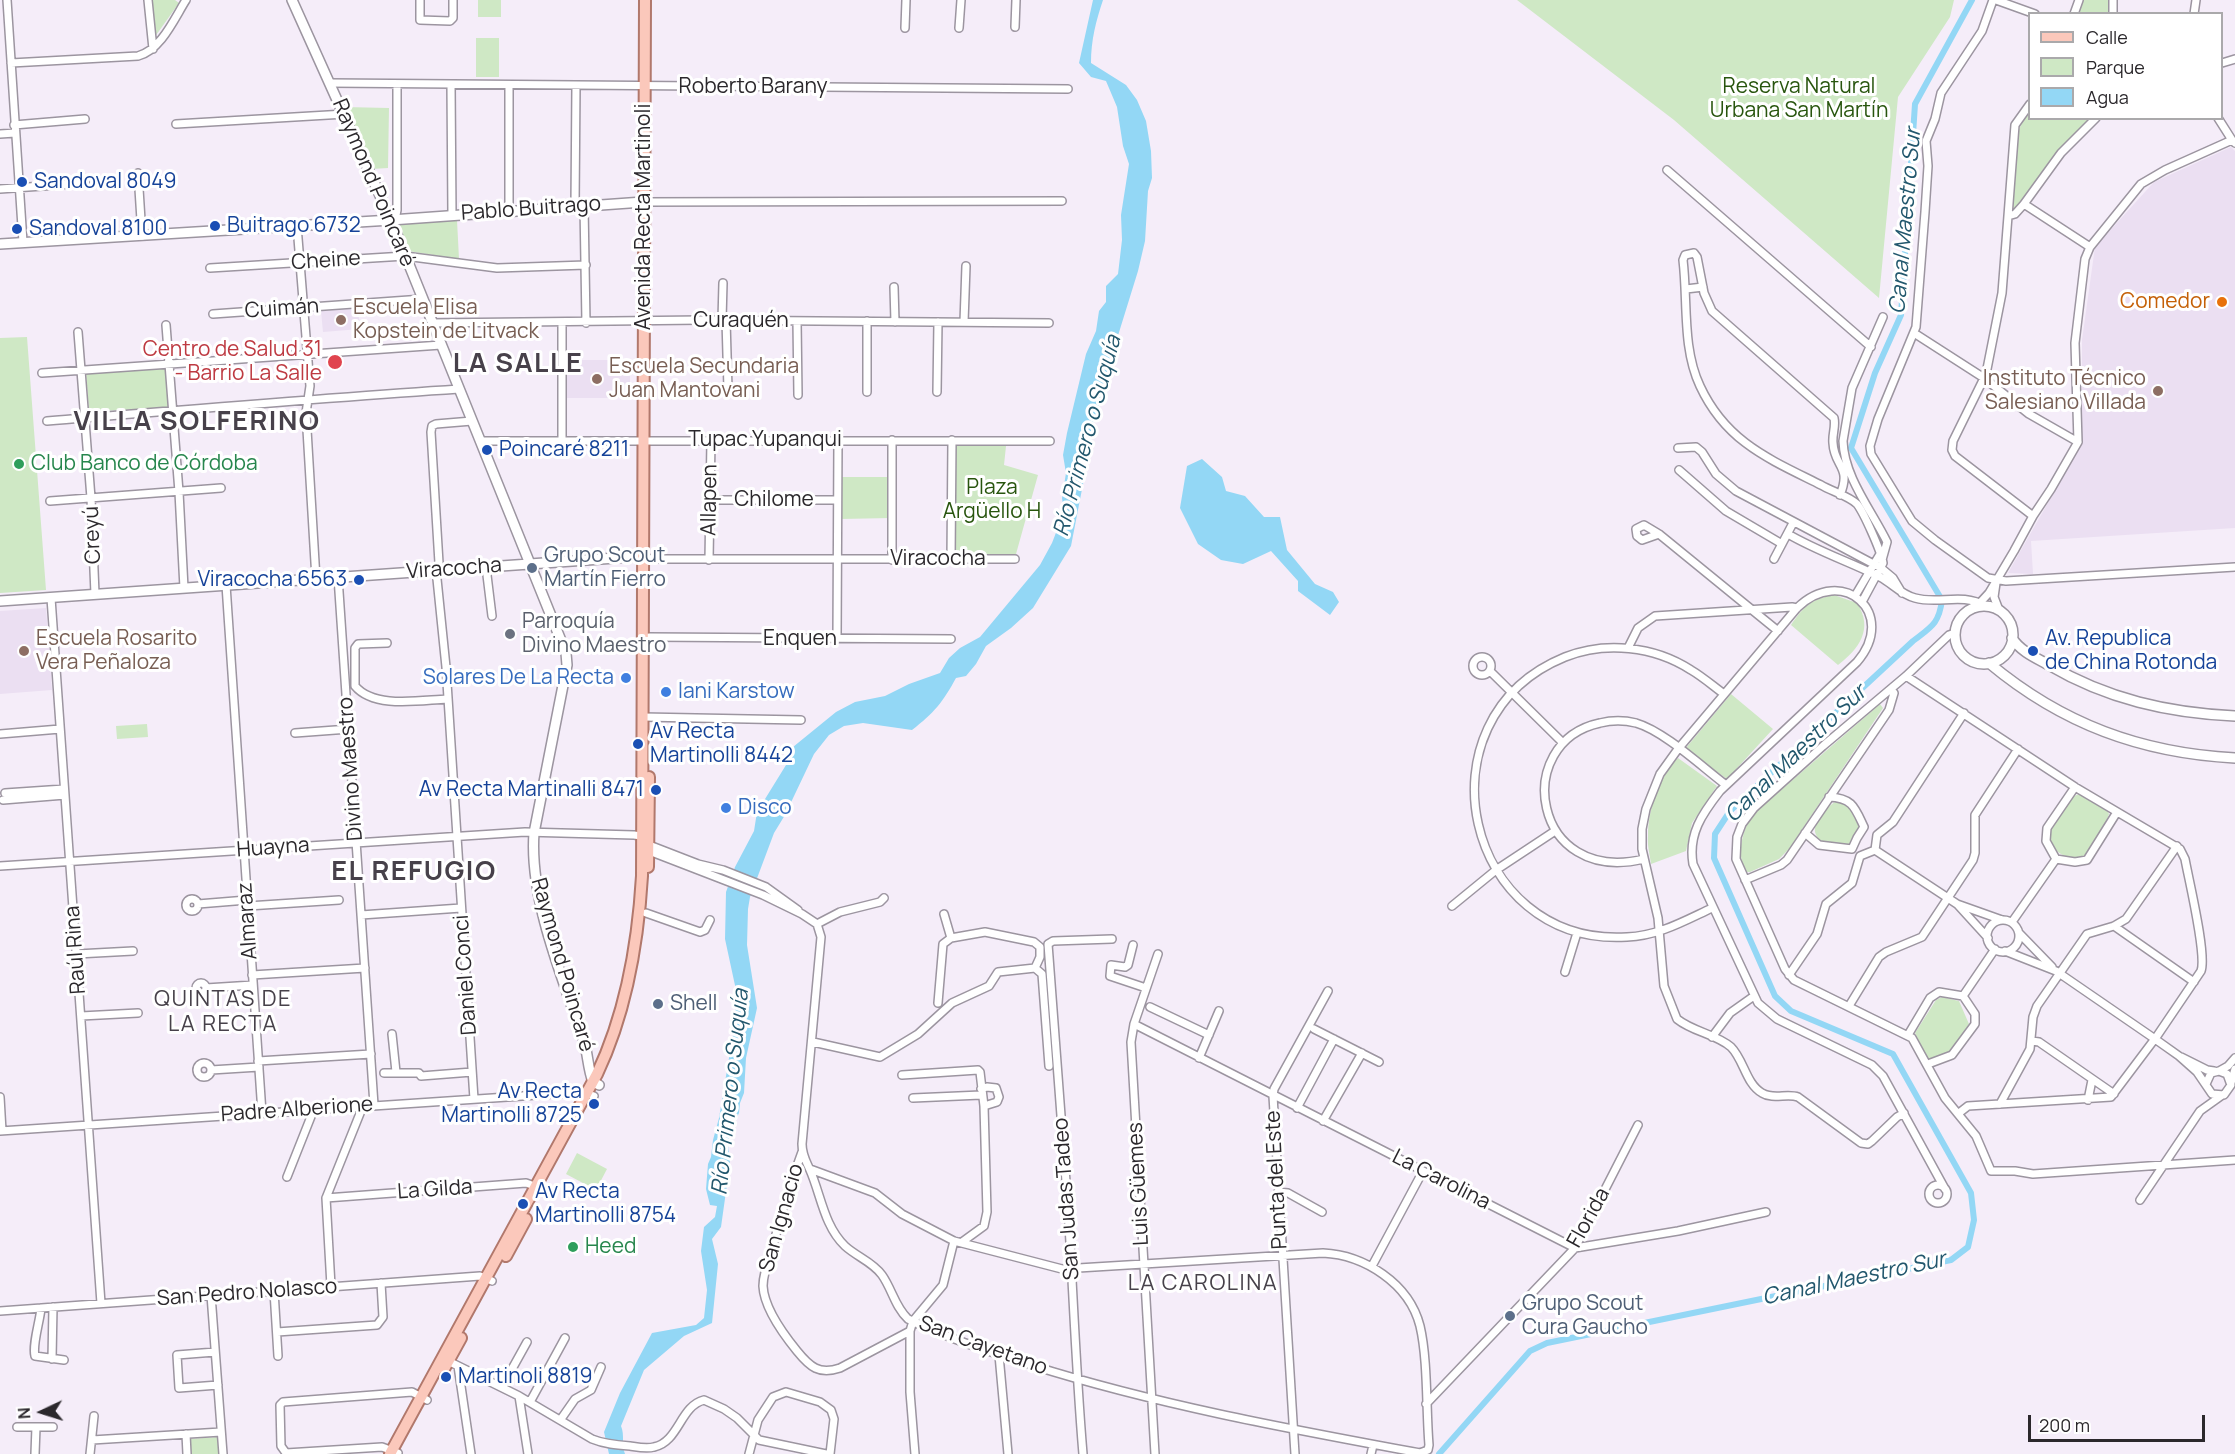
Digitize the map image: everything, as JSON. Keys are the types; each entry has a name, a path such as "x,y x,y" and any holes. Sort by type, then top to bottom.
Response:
{"main road":[{"name":"Raymond Poincaré","path":"292,0 393,220 405,256 567,660 534,833 533,859 540,906 596,1083"},
{"name":"Avenida Recta Martinoli","path":"645,0 648,86"},
{"name":"Avenida Recta Martinoli","path":"596,1083 617,1046 629,1008 646,913 647,202 651,0"},
{"name":"Pablo Buitrago","path":"0,244 647,202"},
{"name":"Avenida Recta Martinoli","path":"394,1452 424,1397 450,1361 489,1280 591,1094 622,1005 638,925 645,846 642,801 649,638 647,558"},
{"name":"Viracocha","path":"0,601 438,570 647,558"},
{"path":"2235,716 2179,712 2118,697 2059,671 2019,647 2013,638 2009,621 1999,610 1979,606 1961,616 1954,633 1959,650 1965,657 1972,661 1989,663 2037,699 2069,717 2103,732 2142,745 2177,753 2235,758"},
{"path":"1989,663 2003,656 2013,638"}],"street":[{"path":"7,0 23,242"},
{"path":"147,0 153,49"},
{"path":"11,63 138,56 148,53 153,49 185,0"},
{"path":"420,0 420,20 450,21 453,18 453,0"},
{"path":"905,28 906,0"},
{"path":"959,28 961,0"},
{"path":"1015,27 1016,0"},
{"path":"2029,12 1994,0 1984,28 1939,97 1935,119 1926,144 1928,166 1914,333 1878,419 1870,451 1912,520 1988,578 2006,582 2235,567"},
{"name":"Roberto Barany","path":"330,83 1068,89"},
{"path":"393,220 397,210 398,84"},
{"path":"451,84 452,215"},
{"path":"509,85 509,211"},
{"path":"576,85 579,205 586,265 586,323"},
{"path":"2028,107 2015,125 2002,293 1984,378 1953,441 1953,454 2033,516"},
{"path":"176,124 345,114"},
{"path":"14,124 85,119"},
{"path":"2008,216 2015,214 2024,204 2061,153 2094,120"},
{"path":"1788,534 1876,575 1902,593 1918,599 1965,598 1979,606 1990,596 1996,580 2078,442 2075,343 2085,259 2090,247 2141,184 2165,170 2234,142 2219,120"},
{"path":"0,134 15,133"},
{"path":"1667,170 1871,347"},
{"path":"138,173 142,236"},
{"path":"0,189 85,183"},
{"name":"Pablo Buitrago","path":"647,202 1062,201"},
{"path":"2024,204 2090,247"},
{"path":"297,226 310,386 306,413 316,579"},
{"path":"1840,495 1845,475 1833,445 1834,418 1712,311 1703,287 1697,257 1694,253 1685,255 1683,260 1691,360 1700,385 1721,422 1754,451 1840,495 1853,501 1860,508 1881,557"},
{"name":"Cheine","path":"210,268 405,256 497,268 586,265"},
{"path":"964,322 966,266"},
{"path":"723,283 728,389"},
{"path":"894,287 895,322"},
{"path":"1686,289 1703,287"},
{"name":"Cuimán","path":"213,314 423,300"},
{"path":"1862,602 1881,568 1881,557 1887,542 1854,482 1843,449 1844,430 1852,388 1883,317"},
{"name":"Curaquén","path":"433,323 724,320 1049,323"},
{"path":"797,321 798,395"},
{"path":"867,321 867,392"},
{"path":"937,392 938,322"},
{"path":"562,323 562,440"},
{"path":"166,325 184,588"},
{"name":"Creyú","path":"78,332 91,498 95,594"},
{"path":"1914,333 1984,378 2029,414 2078,442"},
{"path":"42,373 441,345"},
{"path":"47,421 173,412 308,398 459,389"},
{"name":"Daniel Conci","path":"472,421 436,424 431,428 437,579 474,1099"},
{"name":"Allapen","path":"709,560 711,440"},
{"path":"837,639 838,440"},
{"path":"892,440 892,560"},
{"path":"951,560 952,440"},
{"name":"Tupac Yupanqui","path":"480,441 1050,441"},
{"path":"1678,448 1696,447 1702,452 1716,474 1736,491 1881,568 1893,578 1902,593"},
{"path":"1679,470 1726,511 1782,544"},
{"path":"50,501 221,488"},
{"name":"Chilome","path":"710,500 837,500"},
{"path":"1774,559 1793,523"},
{"path":"1659,534 1748,609 1778,631"},
{"path":"1855,596 1868,572 1881,557"},
{"name":"Viracocha","path":"647,558 709,560 1015,559"},
{"path":"486,567 492,616"},
{"name":"Divino Maestro","path":"338,577 374,1105"},
{"name":"Almaraz","path":"226,585 262,1113"},
{"path":"1904,1113 1868,1144 1861,1143 1798,1098 1790,1095 1762,1094 1755,1087 1732,1049 1684,1025 1677,1019 1664,986 1659,932 1644,859 1642,839 1646,809 1660,774 1678,749 1797,608 1809,597 1822,592 1838,591 1855,596 1862,602 1867,608 1872,623 1870,642 1862,656 1725,785 1700,818 1695,830 1692,845 1695,871 1754,996 1773,1017 1876,1067 1904,1113 1945,1189"},
{"path":"1990,596 1999,610"},
{"name":"Raúl Rina","path":"51,598 101,1303"},
{"path":"1628,648 1642,624 1655,616 1797,608"},
{"path":"1954,633 1823,746 1746,817 1737,837 1735,852 1737,865 1789,975 1800,983 1908,1035 1928,1064 1945,1098 1976,1136 1989,1169 1994,1172 2014,1171 2033,1174 2235,1160"},
{"name":"Enquen","path":"649,638 951,639"},
{"path":"387,643 358,644 355,648 355,686 357,689 366,695 384,701 447,699"},
{"path":"1712,908 1659,932 1618,938 1577,933 1557,925 1524,903 1496,870 1483,843 1478,826 1473,782 1486,732 1498,709 1511,693 1541,668 1572,655 1595,650 1628,648 1656,654 1677,661 1724,694"},
{"path":"1490,671 1563,743"},
{"path":"1906,676 2075,787 2177,846 2185,859 2203,966 2155,1039 2114,1094 2105,1099 1968,1106 1959,1113"},
{"path":"1745,880 1784,863 1889,710 1894,693 1891,688"},
{"path":"1875,850 1877,835 1893,822 1964,713"},
{"path":"646,717 801,720"},
{"path":"1644,859 1620,863 1599,862 1581,854 1555,831 1548,815 1544,788 1550,764 1563,743 1583,728 1594,724 1627,721 1652,729 1725,785"},
{"path":"0,734 60,729"},
{"path":"295,733 349,729"},
{"path":"1850,1006 1879,957 1922,937 1948,899 1975,857 1975,815 2018,749"},
{"path":"2055,859 2046,841 2047,828 2075,787"},
{"path":"4,796 65,792"},
{"path":"1829,797 1846,798 1850,801 1864,827 1877,835"},
{"path":"2055,859 2075,862 2087,860 2117,812"},
{"path":"1852,849 1864,827"},
{"path":"1452,906 1496,870 1555,831"},
{"name":"Huayna","path":"0,866 356,842 534,833 645,846 721,874"},
{"path":"1805,833 1819,845 1852,849 1860,856"},
{"path":"2000,1104 2030,1049 2035,1012 2058,972 2087,934 2114,926 2123,922 2130,915 2177,846"},
{"path":"1875,850 1957,904 2012,922 2019,933 2058,972 2179,1056 2197,1072 2212,1094 2222,1095"},
{"path":"1860,856 1875,850"},
{"path":"1789,975 1817,934 1826,904 1852,883 1860,856"},
{"path":"2012,922 2055,859"},
{"path":"721,874 766,887 775,897 817,924 840,912 880,902 884,898"},
{"path":"721,874 763,895 775,897"},
{"path":"198,904 339,900"},
{"path":"1957,904 1995,949 2058,972"},
{"path":"361,915 461,908"},
{"path":"646,913 700,932 705,930 710,920"},
{"path":"944,914 951,938"},
{"path":"1988,938 1989,928 2002,920"},
{"name":"San Cayetano","path":"817,924 821,937 802,1151 836,1235 847,1247 876,1268 887,1282 901,1312 912,1321 999,1355 1077,1380 1293,1429 1420,1454 1428,1450 1426,1404"},
{"path":"2114,926 2194,982"},
{"path":"938,1003 943,944 951,938 985,932 1034,942 1041,950 1035,968"},
{"path":"1565,972 1577,933"},
{"path":"2005,951 2018,943 2019,933"},
{"name":"San Judas Tadeo","path":"1083,1454 1048,944 1053,941 1112,939"},
{"path":"1133,945 1128,965 1125,967 1111,965 1110,976 1146,987"},
{"path":"1963,996 1995,949"},
{"path":"77,954 133,951"},
{"name":"Luis Güemes","path":"1155,1454 1131,1042 1134,1024 1158,954"},
{"path":"252,975 365,968"},
{"path":"813,1042 880,1057 918,1034 952,1003 989,986 998,972 1035,968 1042,974 1049,1066"},
{"path":"206,988 253,985"},
{"name":"Punta del Este","path":"1295,1454 1273,1096 1274,1089 1328,991"},
{"path":"1908,1035 1934,995 1943,992 1963,996 1975,1014 1975,1024 1952,1054 1928,1064"},
{"path":"1712,1037 1730,1013 1754,996"},
{"path":"1150,1007 1209,1035"},
{"path":"1199,1058 1219,1011"},
{"path":"81,1016 138,1012"},
{"name":"La Carolina","path":"1134,1024 1575,1248"},
{"path":"1314,1029 1379,1062"},
{"path":"392,1034 396,1072"},
{"path":"1297,1108 1334,1039"},
{"path":"2032,1041 2039,1042 2114,1094"},
{"path":"1323,1121 1362,1053"},
{"path":"211,1070 371,1054"},
{"path":"2179,1056 2207,1070 2227,1074 2231,1085"},
{"path":"2200,1111 2208,1076 2228,1066 2235,1058"},
{"path":"2140,1200 2200,1111 2227,1093 2235,1069"},
{"path":"902,1075 978,1070 984,1106 986,1220 981,1230 958,1242 943,1285 912,1321 910,1331 910,1392 915,1454"},
{"path":"384,1073 419,1073 421,1076 472,1072"},
{"path":"2088,1100 2092,1080"},
{"path":"913,1098 981,1092 987,1087 996,1088 999,1097 997,1102 984,1106"},
{"name":"Padre Alberione","path":"1,1131 374,1105 591,1094"},
{"path":"0,1097 1,1131"},
{"path":"331,1286 326,1198 363,1106"},
{"path":"287,1177 314,1109"},
{"name":"Florida","path":"1426,1404 1575,1248 1638,1125"},
{"name":"San Ignacio","path":"802,1151 781,1214 764,1279 764,1291 777,1323 808,1365 822,1371 840,1368 910,1331"},
{"path":"810,1169 875,1193 902,1214 958,1242 1054,1268 1072,1270 1335,1253 1357,1259 1372,1266 1401,1290 1416,1316 1422,1345 1426,1404"},
{"path":"1372,1266 1423,1171"},
{"name":"La Gilda","path":"326,1198 526,1183 540,1187"},
{"path":"1278,1192 1288,1193 1322,1212"},
{"path":"1575,1248 1677,1231 1766,1212"},
{"name":"San Pedro Nolasco","path":"0,1311 480,1276 489,1280"},
{"path":"277,1332 377,1325 383,1317 381,1283"},
{"path":"274,1291 278,1356"},
{"path":"211,1295 223,1454"},
{"path":"52,1359 53,1307"},
{"path":"41,1308 40,1327 33,1352 39,1358 64,1360"},
{"path":"530,1402 565,1338"},
{"path":"502,1387 527,1342"},
{"path":"215,1352 177,1355 179,1388 218,1385"},
{"path":"999,1355 1008,1454"},
{"path":"450,1361 519,1395 600,1442 647,1448 659,1446 668,1440 693,1405 704,1400 737,1418 752,1435 759,1440 828,1454 834,1419 831,1410 820,1402 786,1392 773,1397 758,1420 752,1435 748,1454"},
{"path":"450,1361 471,1454"},
{"path":"561,1419 574,1399 591,1390 601,1367"},
{"path":"394,1452 382,1447 289,1454 283,1451 281,1446 279,1408 283,1402 412,1392 424,1397"},
{"path":"519,1395 528,1454"},
{"path":"90,1454 94,1416"},
{"path":"17,1427 53,1426"},
{"path":"35,1454 36,1427"},
{"path":"92,1440 221,1432"},
{"path":"186,1434 187,1454"},
{"path":"1371,1454 1373,1444"}],"shaded area":[{"name":"Instituto Técnico Salesiano Villada","path":"2231,147 2235,151 2235,528 2031,541 2033,574 2008,573 2082,443 2082,340 2095,247 2154,182"},
{"name":"Escuela Elisa Kopstein de Litvack","path":"358,308 360,329 323,332 321,311"},
{"name":"Escuela Secundaria Juan Mantovani","path":"564,360 630,360 630,398 564,398"},
{"name":"Escuela Rosarito Vera Peñaloza","path":"46,608 52,690 0,694 0,611"}],"green space":[{"path":"151,0 175,0 179,3 154,38"},
{"path":"478,0 501,0 501,17 478,17"},
{"name":"Reserva Natural Urbana San Martín","path":"1517,0 1954,0 1950,17 1898,97 1879,298 1674,120"},
{"path":"2082,0 2109,0 2109,12 2078,12"},
{"path":"476,38 499,38 499,77 476,77"},
{"path":"344,107 389,108 388,168 372,169"},
{"path":"2028,113 2028,120 2090,120 2013,209 2017,135"},
{"path":"457,220 459,259 408,251 398,223"},
{"name":"Club Banco de Córdoba","path":"27,337 46,590 0,593 0,338"},
{"path":"165,367 170,407 89,412 86,372"},
{"name":"Plaza Argüello H","path":"956,444 1006,446 1004,465 1038,475 1016,554 955,554"},
{"path":"841,477 890,477 891,518 841,519"},
{"path":"1834,595 1857,603 1864,621 1862,638 1858,645 1838,665 1791,625 1809,604"},
{"path":"1731,694 1773,729 1727,779 1685,749"},
{"path":"1880,704 1883,708 1789,849 1779,859 1746,872 1741,858 1741,844 1750,817"},
{"path":"147,724 148,737 117,739 116,726"},
{"path":"1678,758 1717,786 1692,823 1686,851 1651,864 1648,839 1652,804 1665,774"},
{"path":"2079,794 2107,810 2109,814 2089,850 2082,857 2071,858 2055,849 2051,844 2050,833 2056,819 2072,797"},
{"path":"1837,801 1850,808 1860,830 1849,846 1821,842 1816,836 1816,825 1830,805"},
{"path":"1942,997 1959,1001 1969,1024 1950,1052 1928,1060 1915,1033 1936,1000"},
{"path":"577,1153 607,1169 596,1190 566,1174"},
{"path":"219,1437 220,1454 191,1454 189,1439"}],"water":[{"path":"1093,0 1103,0 1094,31 1091,63 1126,85 1137,100 1146,121 1151,151 1152,178 1148,191 1145,241 1138,271 1116,342 1094,400 1090,448 1071,546 1033,608 986,646 966,676 956,678 937,707 920,724 912,730 863,723 844,726 829,735 814,754 774,833 750,897 747,945 757,1008 746,1058 744,1093 739,1113 730,1131 728,1145 730,1163 721,1227 712,1239 718,1264 712,1323 684,1336 644,1370 621,1426 625,1454 609,1454 604,1432 620,1393 652,1333 696,1325 704,1318 707,1290 701,1251 704,1227 715,1217 717,1206 710,1205 706,1189 708,1164 719,1118 735,1022 736,990 725,939 726,892 735,867 754,831 757,812 786,765 793,747 836,712 855,702 885,696 909,684 940,673 949,658 960,648 980,637 1040,565 1052,543 1064,512 1062,498 1066,473 1063,455 1067,433 1086,354 1096,331 1099,311 1106,302 1106,286 1118,274 1122,240 1121,215 1129,164 1123,146 1117,107 1106,81 1091,77 1079,63"},
{"path":"1202,459 1222,477 1226,491 1245,496 1264,517 1280,517 1287,550 1315,584 1333,592 1339,602 1330,615 1298,591 1298,581 1271,551 1243,564 1221,560 1198,544 1180,508 1187,466"}],"waterway":[{"name":"Canal Maestro Sur","path":"1439,1454 1530,1351 1547,1343 1951,1260 1968,1247 1974,1220 1971,1193 1893,1054 1791,1011 1775,996 1714,858 1715,834 1730,811 1929,628 1939,615 1942,600 1851,448 1875,373 1901,315 1915,104 1972,0"},
{"name":"Río Primero o Suquía","path":"1090,419 1104,370"}],"place":[{"name":"Sandoval 8049","path":"22,182"},
{"name":"Buitrago 6732","path":"215,226"},
{"name":"Sandoval 8100","path":"17,229"},
{"name":"Comedor","path":"2222,302"},
{"name":"Escuela Elisa Kopstein de Litvack","path":"341,320"},
{"name":"Centro de Salud 31 - Barrio La Salle","path":"335,362"},
{"name":"Escuela Secundaria Juan Mantovani","path":"597,379"},
{"name":"Instituto Técnico Salesiano Villada","path":"2158,391"},
{"name":"Poincaré 8211","path":"487,450"},
{"name":"Club Banco de Córdoba","path":"19,464"},
{"name":"Grupo Scout Martín Fierro","path":"532,568"},
{"name":"Viracocha 6563","path":"359,580"},
{"name":"Parroquía Divino Maestro","path":"510,634"},
{"name":"Escuela Rosarito Vera Peñaloza","path":"24,651"},
{"name":"Av. Republica de China Rotonda","path":"2033,651"},
{"name":"Solares De La Recta","path":"626,678"},
{"name":"Iani Karstow","path":"666,692"},
{"name":"Av Recta Martinolli 8442","path":"638,744"},
{"name":"Av Recta Martinalli 8471","path":"656,790"},
{"name":"Disco","path":"726,808"},
{"name":"Shell","path":"658,1004"},
{"name":"Av Recta Martinolli 8725","path":"594,1104"},
{"name":"Av Recta Martinolli 8754","path":"523,1204"},
{"name":"Heed","path":"573,1247"},
{"name":"Grupo Scout Cura Gaucho","path":"1510,1316"},
{"name":"Martinoli 8819","path":"446,1377"}],"district":[{"name":"LA SALLE","path":"518,364"},
{"name":"VILLA SOLFERINO","path":"197,422"},
{"name":"EL REFUGIO","path":"414,872"},
{"name":"QUINTAS DE LA RECTA","path":"223,1012"},
{"name":"LA CAROLINA","path":"1203,1284"}]}
